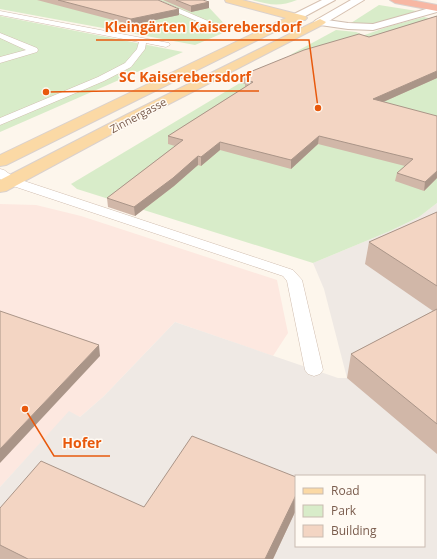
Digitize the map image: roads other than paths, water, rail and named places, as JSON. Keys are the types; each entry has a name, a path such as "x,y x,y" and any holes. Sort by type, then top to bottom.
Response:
{"highway":[{"path":"395,0 437,8"}],"main road":[{"path":"230,0 320,22 348,26 373,27 437,8"},
{"path":"296,17 330,0"},
{"path":"320,22 359,0"},
{"name":"Zinnergasse","path":"0,161 296,17"},
{"name":"Zinnergasse","path":"4,181 320,22"}],"lane":[{"path":"153,0 218,27"},
{"path":"0,13 166,45"},
{"path":"0,35 34,50 0,60"},
{"path":"0,122 102,79 128,65 141,49 143,40"},
{"path":"4,181 288,274 294,280 314,370"}],"place":[{"name":"SC Kaiserebersdorf","path":"46,92"},
{"name":"Kleingärten Kaiserebersdorf","path":"318,108"},
{"name":"Hofer","path":"25,409"}]}
